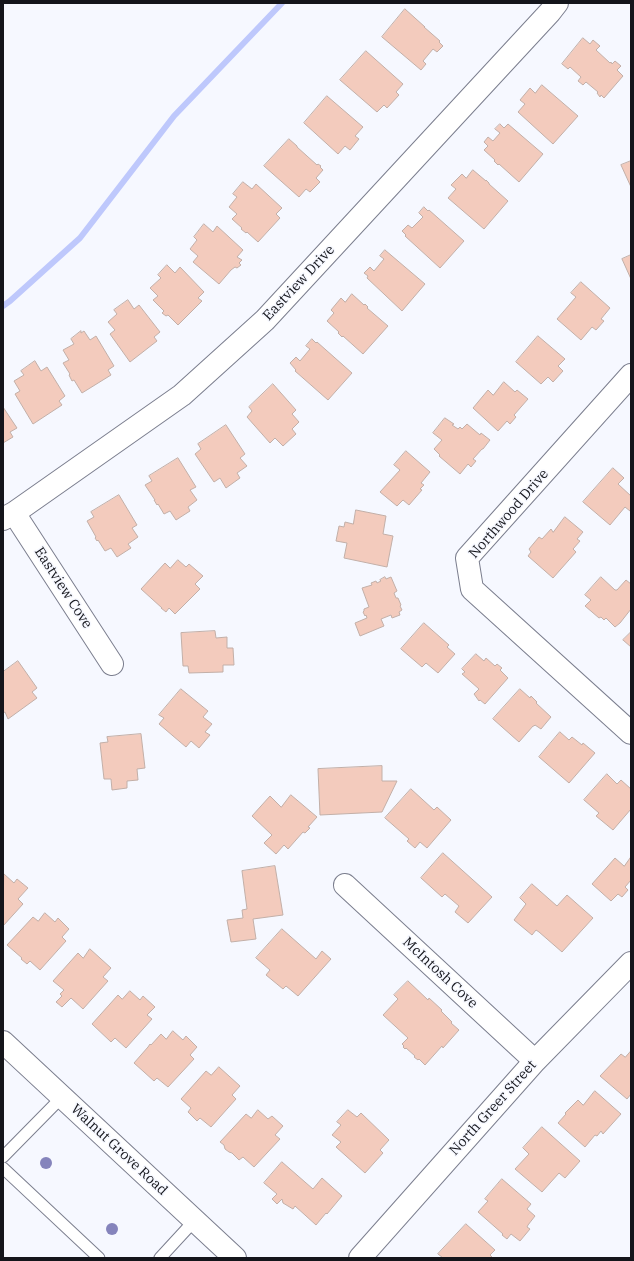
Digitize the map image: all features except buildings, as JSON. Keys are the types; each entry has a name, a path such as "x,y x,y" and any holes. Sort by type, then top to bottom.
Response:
{"street":[{"name":"Eastview Drive","path":"9,516 182,396 265,320 545,18 557,3"},
{"name":"Northwood Drive","path":"631,375 467,558 472,589 631,733"},
{"name":"Eastview Cove","path":"9,516 112,664"},
{"name":"McIntosh Cove","path":"345,885 535,1061"},
{"name":"North Greer Street","path":"360,1258 535,1061 631,963"},
{"name":"Walnut Grove Road","path":"3,1042 236,1258"}],"lane":[{"path":"3,1157 62,1097"},
{"path":"3,1168 99,1258"},
{"path":"160,1258 195,1220"}],"waterway":[{"path":"3,306 80,238 174,116 282,3"}]}
